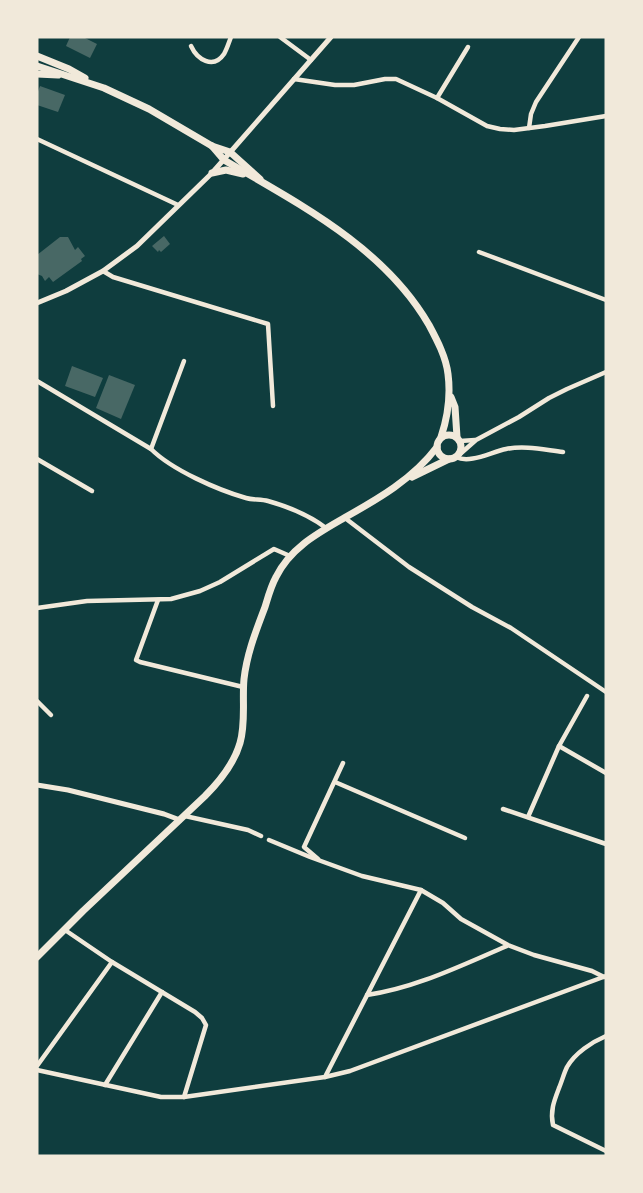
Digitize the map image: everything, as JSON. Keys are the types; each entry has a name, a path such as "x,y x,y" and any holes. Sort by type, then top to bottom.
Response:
{"main road":[{"path":"39,56 149,109 212,146 230,152 265,184"},
{"path":"37,66 104,88"},
{"path":"37,74 66,75"},
{"path":"37,957 219,782 232,764 241,742 243,687 248,652 276,576 290,556 306,542 404,480 427,461 441,438 449,406 448,372 437,340 420,310 377,261 338,229 224,160 212,146"},
{"path":"212,173 226,170 254,177"},
{"path":"404,480 418,476 455,457 461,448 449,390"},
{"path":"441,438 448,435 459,439"},
{"path":"437,447 440,454 455,457"}],"street":[{"path":"191,46 201,60 216,61 224,54 231,37"},
{"path":"280,37 311,60"},
{"path":"37,303 103,271 137,246 212,173 331,37"},
{"path":"529,128 536,102 579,37"},
{"path":"437,98 468,47"},
{"path":"294,79 335,85 396,79 487,126 500,130 606,116"},
{"path":"37,139 178,205"},
{"path":"479,252 606,300"},
{"path":"103,271 113,277 268,324 273,406"},
{"path":"151,449 184,361"},
{"path":"564,453 524,447 507,448 460,460 455,457 476,440 564,390 606,372"},
{"path":"37,381 151,449 159,457 214,486 310,516 326,528"},
{"path":"459,439 476,440"},
{"path":"37,460 92,491"},
{"path":"345,518 409,567 511,628 606,692"},
{"path":"37,608 87,601 158,600 200,591 274,549 290,556"},
{"path":"158,600 136,660 243,687"},
{"path":"528,817 559,746 587,696"},
{"path":"37,701 51,715"},
{"path":"559,746 606,773"},
{"path":"322,862 304,847 343,763"},
{"path":"335,782 465,838"},
{"path":"37,785 248,830 261,836"},
{"path":"503,808 606,844"},
{"path":"269,840 362,876 421,891 443,903 461,919 508,945 605,977"},
{"path":"325,1077 421,891"},
{"path":"65,930 202,1018 206,1025 184,1097"},
{"path":"367,996 443,973 508,945"},
{"path":"112,962 37,1068 161,1097 184,1097 325,1077 363,1067 605,977"},
{"path":"105,1085 162,992"},
{"path":"606,1036 579,1053 568,1066 551,1114 553,1125 606,1154"}],"building":[{"path":"70,37 83,37 97,44 90,58 66,46"},
{"path":"40,86 65,95 58,112 37,105"},
{"path":"164,236 170,244 158,252 152,246"},
{"path":"60,237 68,237 75,250 78,247 85,256 53,282 49,277 45,281 37,274 37,255"},
{"path":"72,366 103,378 95,397 65,386"},
{"path":"109,375 135,385 121,419 96,408"}]}
